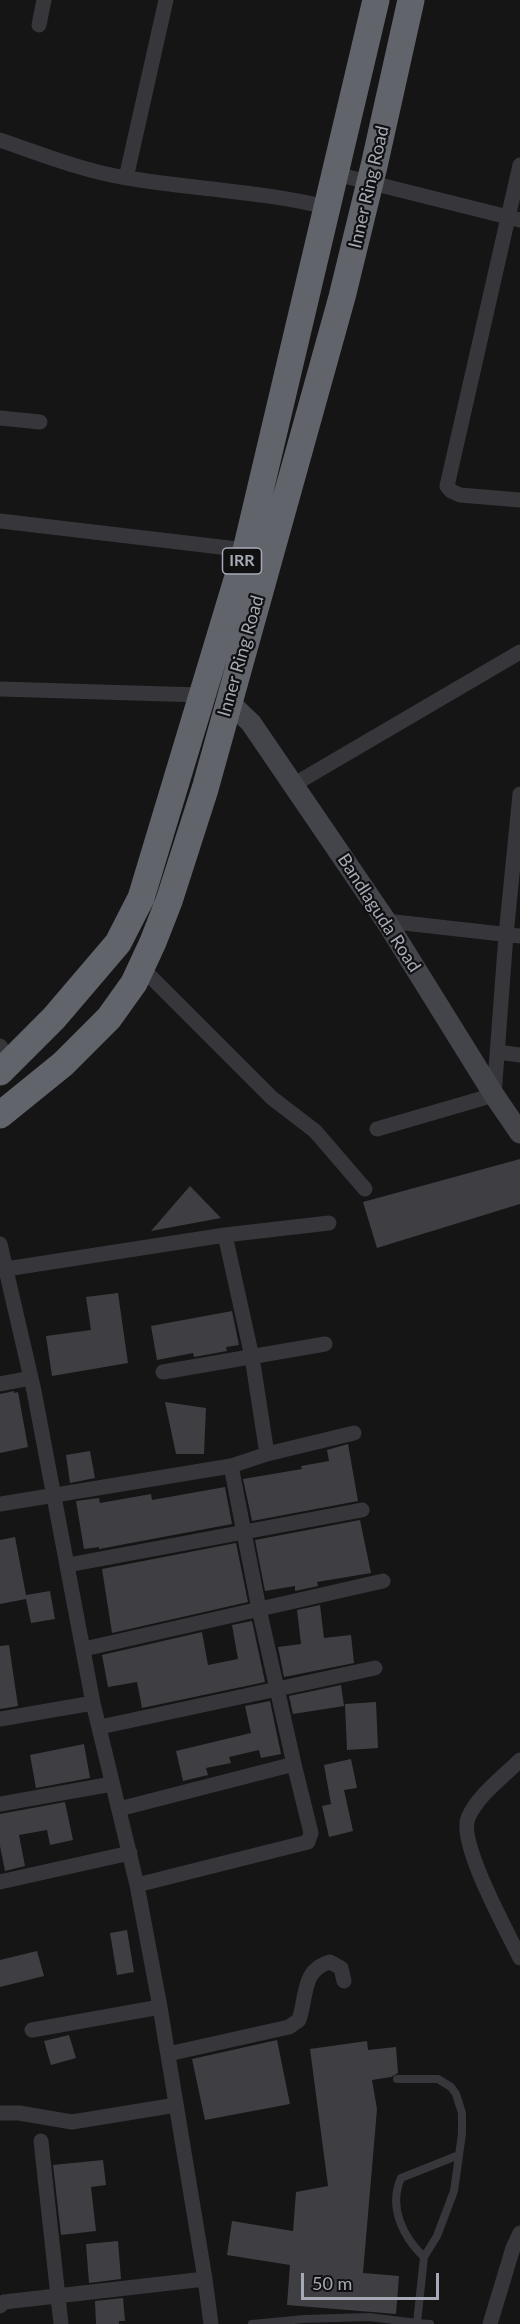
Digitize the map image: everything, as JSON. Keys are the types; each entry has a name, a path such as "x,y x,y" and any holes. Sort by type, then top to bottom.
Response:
{"highway":[{"name":"Inner Ring Road","path":"4,1060 54,1018 118,943 141,898 246,550 376,0"},
{"name":"Inner Ring Road","path":"0,1115 63,1064 109,1018 134,983 169,901 205,789 342,297 411,0"}],"street":[{"path":"39,25 44,0"},
{"path":"126,178 166,0"},
{"path":"0,140 90,170 126,178 285,197 326,207"},
{"path":"520,165 514,219 447,486 451,491 460,495 520,500"},
{"path":"336,174 514,219"},
{"path":"0,418 40,422"},
{"path":"0,521 246,550"},
{"path":"293,785 520,652"},
{"path":"0,689 201,695"},
{"name":"Bandlaguda Road","path":"228,701 251,723 386,921 520,1133"},
{"path":"377,1129 494,1095 513,936 520,794"},
{"path":"386,921 513,936"},
{"path":"141,967 272,1098 315,1131 365,1189"},
{"path":"498,1052 520,1054"},
{"path":"6,1269 225,1235 329,1223"},
{"path":"225,1235 252,1357 267,1454"},
{"path":"0,1244 55,1496 93,1703 137,1885 168,2054 211,2324"},
{"path":"163,1372 325,1344"},
{"path":"0,1384 31,1378"},
{"path":"0,1504 231,1466 267,1454 354,1433"},
{"path":"137,1885 308,1842 311,1833 259,1609 231,1466"},
{"path":"68,1565 362,1510"},
{"path":"84,1649 383,1581"},
{"path":"100,1727 375,1668"},
{"path":"0,1719 93,1703"},
{"path":"520,1760 477,1803 468,1820 466,1834 471,1853 520,1958"},
{"path":"119,1809 294,1764"},
{"path":"0,1804 112,1784"},
{"path":"0,1882 130,1853"},
{"path":"168,2054 289,2027 299,2020 308,1979 311,1972 319,1965 330,1962 341,1968 344,1982"},
{"path":"32,2030 160,2007"},
{"path":"0,2113 19,2113 72,2122 176,2104"},
{"path":"41,2141 61,2324"},
{"path":"490,2324 513,2248 520,2233"},
{"path":"0,2306 4,2302 205,2279"}],"lane":[{"path":"397,2079 438,2079 456,2094 462,2113 462,2134 454,2191 437,2236 424,2257 417,2323"},
{"path":"424,2257 409,2242 399,2221 396,2189 401,2178 459,2155"},
{"path":"252,2324 369,2317 430,2324"}],"building":[{"path":"520,1159 520,1204 377,1248 363,1202"},
{"path":"190,1186 221,1218 151,1231"},
{"path":"118,1293 128,1363 52,1376 46,1336 91,1330 86,1297"},
{"path":"232,1311 239,1345 226,1347 227,1351 194,1357 193,1353 157,1360 151,1326"},
{"path":"14,1391 14,1393 18,1392 28,1447 0,1453 0,1394"},
{"path":"165,1402 206,1408 204,1454 176,1454"},
{"path":"348,1444 358,1501 252,1521 243,1479 302,1469 301,1466 329,1461 327,1450"},
{"path":"90,1451 95,1478 70,1483 66,1455"},
{"path":"225,1487 232,1524 99,1549 99,1547 84,1549 76,1501 99,1498 100,1503 151,1494 152,1500"},
{"path":"360,1520 371,1573 317,1582 318,1586 295,1591 295,1586 265,1591 255,1540"},
{"path":"15,1537 26,1595 50,1591 55,1619 31,1623 26,1599 0,1604 0,1540"},
{"path":"236,1543 248,1602 112,1633 102,1569"},
{"path":"320,1605 324,1638 351,1635 354,1663 284,1677 278,1647 301,1644 297,1610"},
{"path":"252,1621 265,1682 142,1708 137,1682 108,1687 102,1655 202,1632 208,1665 238,1659 232,1625"},
{"path":"9,1645 18,1706 0,1709 0,1646"},
{"path":"341,1685 344,1706 293,1714 289,1696"},
{"path":"270,1701 281,1754 261,1758 259,1750 229,1757 231,1763 206,1768 208,1775 183,1781 176,1751 251,1733 245,1706"},
{"path":"376,1702 378,1748 347,1750 345,1704"},
{"path":"84,1744 90,1778 36,1788 30,1755"},
{"path":"351,1759 357,1788 344,1790 353,1831 329,1837 322,1806 331,1804 324,1765"},
{"path":"65,1802 73,1840 50,1845 47,1830 19,1835 25,1866 5,1871 0,1846 0,1814"},
{"path":"127,1930 134,1972 117,1975 110,1933"},
{"path":"37,1951 44,1976 0,1987 0,1960"},
{"path":"69,2035 76,2058 51,2065 44,2041"},
{"path":"277,2040 290,2104 205,2120 192,2059"},
{"path":"367,2041 368,2050 396,2047 398,2073 391,2077 372,2080 377,2109 363,2273 399,2276 396,2314 287,2305 290,2265 227,2255 232,2221 293,2231 296,2192 328,2186 310,2049"},
{"path":"103,2160 106,2185 91,2187 96,2231 61,2235 53,2165"},
{"path":"118,2241 121,2279 89,2283 86,2244"},
{"path":"123,2298 125,2321 119,2321 119,2324 96,2324 95,2301"}]}
